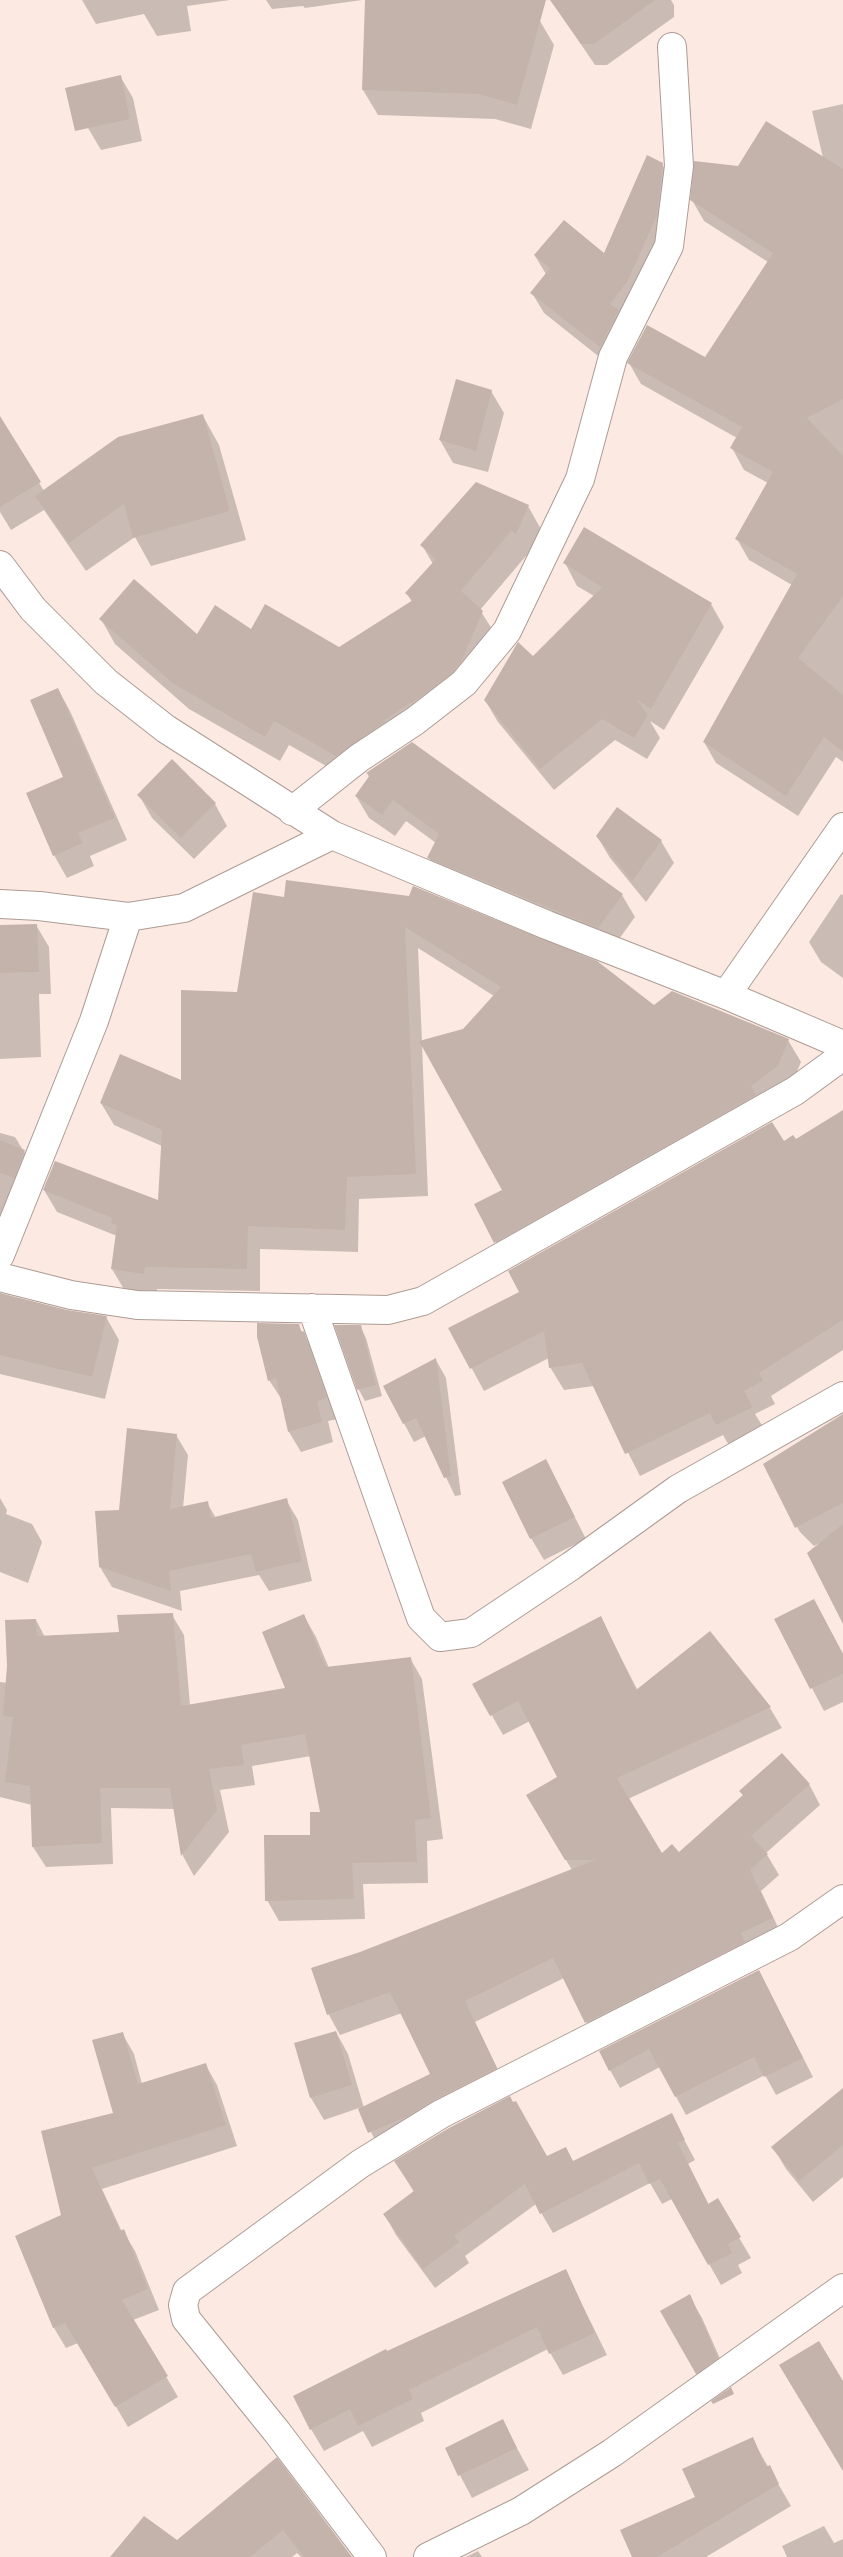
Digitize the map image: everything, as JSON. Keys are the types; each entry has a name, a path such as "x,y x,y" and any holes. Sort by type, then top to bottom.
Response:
{"street":[{"path":"292,811 359,758 415,721 464,683 507,631 580,480 613,357 670,246 679,166 672,47"},
{"path":"0,566 33,609 106,682 166,729 332,835 546,925 726,995 843,1045"},
{"path":"726,995 843,826"},
{"path":"0,904 40,906 128,917 184,908 332,835"},
{"path":"0,1255 94,1022 128,917"},
{"path":"0,1277 71,1295 137,1305 388,1310 423,1301 773,1104 843,1056"},
{"path":"312,1308 421,1618 440,1637 470,1633 570,1566 678,1489 843,1396"},
{"path":"372,2557 278,2432 186,2319 183,2305 187,2291 360,2164 441,2114 789,1937 843,1899"},
{"path":"428,2557 521,2511 612,2454 843,2288"}],"building":[{"path":"365,0 546,0 517,105 479,94 362,90"},
{"path":"550,0 655,0 594,44 581,44"},
{"path":"121,75 130,119 75,131 65,88"},
{"path":"766,121 843,169 843,399 807,418 843,456 843,596 798,658 843,695 843,752 824,737 786,796 703,742 797,574 735,539 773,472 730,448 742,427 627,363 647,325 705,357 773,253 690,200 694,161 738,166"},
{"path":"647,155 663,163 657,216 627,282 610,304 619,310 600,347 530,293 550,268 534,255 564,220 604,253"},
{"path":"456,379 492,390 476,451 439,440"},
{"path":"203,414 230,511 133,538 124,504 69,543 35,496 118,437"},
{"path":"0,416 41,482 0,507"},
{"path":"476,482 529,505 516,534 511,531 461,591 483,611 461,662 453,672 422,696 383,721 385,722 336,756 274,721 265,737 174,684 99,619 134,579 197,634 215,605 251,629 265,604 339,647 413,600 405,593 436,559 420,545"},
{"path":"584,527 712,603 651,709 636,699 648,715 634,738 602,719 540,769 484,700 518,642 533,656 602,587 563,563"},
{"path":"58,688 115,818 78,833 83,843 53,856 26,793 63,777 30,700"},
{"path":"412,742 623,894 598,928 427,858 439,834 393,800 382,815 355,796 370,775 366,773"},
{"path":"172,759 216,803 181,838 137,795"},
{"path":"617,807 662,840 632,881 596,836"},
{"path":"286,880 409,896 413,886 597,961 654,1005 672,991 789,1039 778,1066 751,1086 756,1095 494,1243 474,1204 502,1190 419,1041 463,1029 501,987 405,927 416,1174 347,1177 345,1230 248,1226 247,1269 145,1267 144,1274 111,1269 117,1225 111,1224 112,1218 43,1190 55,1161 158,1200 162,1130 100,1103 120,1054 181,1080 181,990 237,992 253,892 284,897"},
{"path":"37,924 39,972 0,973 0,925"},
{"path":"843,1110 843,1320 759,1373 763,1381 744,1391 753,1407 716,1425 710,1413 625,1454 582,1363 549,1368 544,1331 470,1369 448,1328 519,1292 508,1271 772,1122 784,1141 793,1135 796,1139"},
{"path":"0,1140 25,1150 14,1178 0,1173"},
{"path":"0,1293 67,1310 107,1316 92,1377 0,1355"},
{"path":"257,1323 299,1324 301,1332 304,1331 327,1398 317,1401 322,1422 288,1432 276,1378 268,1381 257,1337"},
{"path":"334,1325 361,1325 376,1385 357,1390"},
{"path":"436,1358 451,1476 444,1478 416,1418 403,1424 383,1386"},
{"path":"843,1414 843,1503 795,1528 763,1464"},
{"path":"127,1428 177,1434 170,1509 208,1501 211,1518 287,1498 302,1561 256,1572 251,1554 169,1571 171,1591 99,1567 95,1511 119,1510"},
{"path":"546,1459 575,1517 530,1539 502,1482"},
{"path":"843,1524 843,1624 807,1553"},
{"path":"814,1599 843,1654 843,1674 810,1689 774,1619"},
{"path":"173,1613 181,1706 285,1688 262,1632 304,1614 326,1667 411,1657 431,1818 415,1820 417,1862 352,1863 354,1899 265,1901 264,1835 310,1835 310,1812 320,1812 305,1734 241,1745 244,1765 209,1769 217,1810 181,1856 170,1788 100,1788 102,1843 32,1847 30,1786 5,1782 13,1717 3,1716 7,1666 5,1620 36,1619 37,1636 119,1632 117,1615"},
{"path":"601,1616 636,1690 710,1631 771,1707 617,1778 662,1853 672,1844 679,1852 743,1795 739,1791 782,1753 810,1784 751,1836 768,1854 750,1870 773,1918 741,1933 745,1942 585,2023 553,1958 465,2001 497,2068 434,2100 406,2117 368,2133 358,2109 430,2074 390,1992 327,2015 311,1968 360,1952 595,1860 565,1860 526,1795 557,1777 518,1701 490,1716 472,1684"},
{"path":"759,1970 803,2058 764,2077 754,2057 675,2097 649,2049 609,2071 599,2051"},
{"path":"336,2031 352,2085 310,2098 294,2043"},
{"path":"123,2032 138,2084 206,2063 226,2125 92,2168 120,2231 124,2229 148,2289 122,2300 168,2376 115,2407 65,2323 53,2328 15,2236 61,2215 41,2131 113,2113 92,2040"},
{"path":"843,2088 843,2145 799,2181 771,2147"},
{"path":"510,2096 513,2102 516,2101 547,2156 566,2147 573,2161 672,2113 685,2140 678,2143 708,2204 718,2198 741,2237 728,2244 732,2253 708,2265 660,2179 649,2184 639,2163 540,2214 525,2184 454,2236 459,2242 423,2269 383,2214 414,2191 394,2161 449,2128"},
{"path":"566,2269 595,2333 549,2354 537,2327 409,2390 413,2399 358,2426 350,2409 310,2430 293,2396 386,2349 387,2351"},
{"path":"690,2294 718,2358 696,2374 660,2311"},
{"path":"819,2341 843,2381 843,2471 779,2365"},
{"path":"731,2387 734,2394 713,2404 711,2401"},
{"path":"503,2419 517,2448 458,2476 445,2448"},
{"path":"753,2437 766,2467 770,2465 779,2484 657,2557 632,2557 620,2530 695,2497 682,2469"},
{"path":"277,2457 352,2557 304,2557 283,2530 250,2557 110,2557 144,2516 177,2540"}]}
